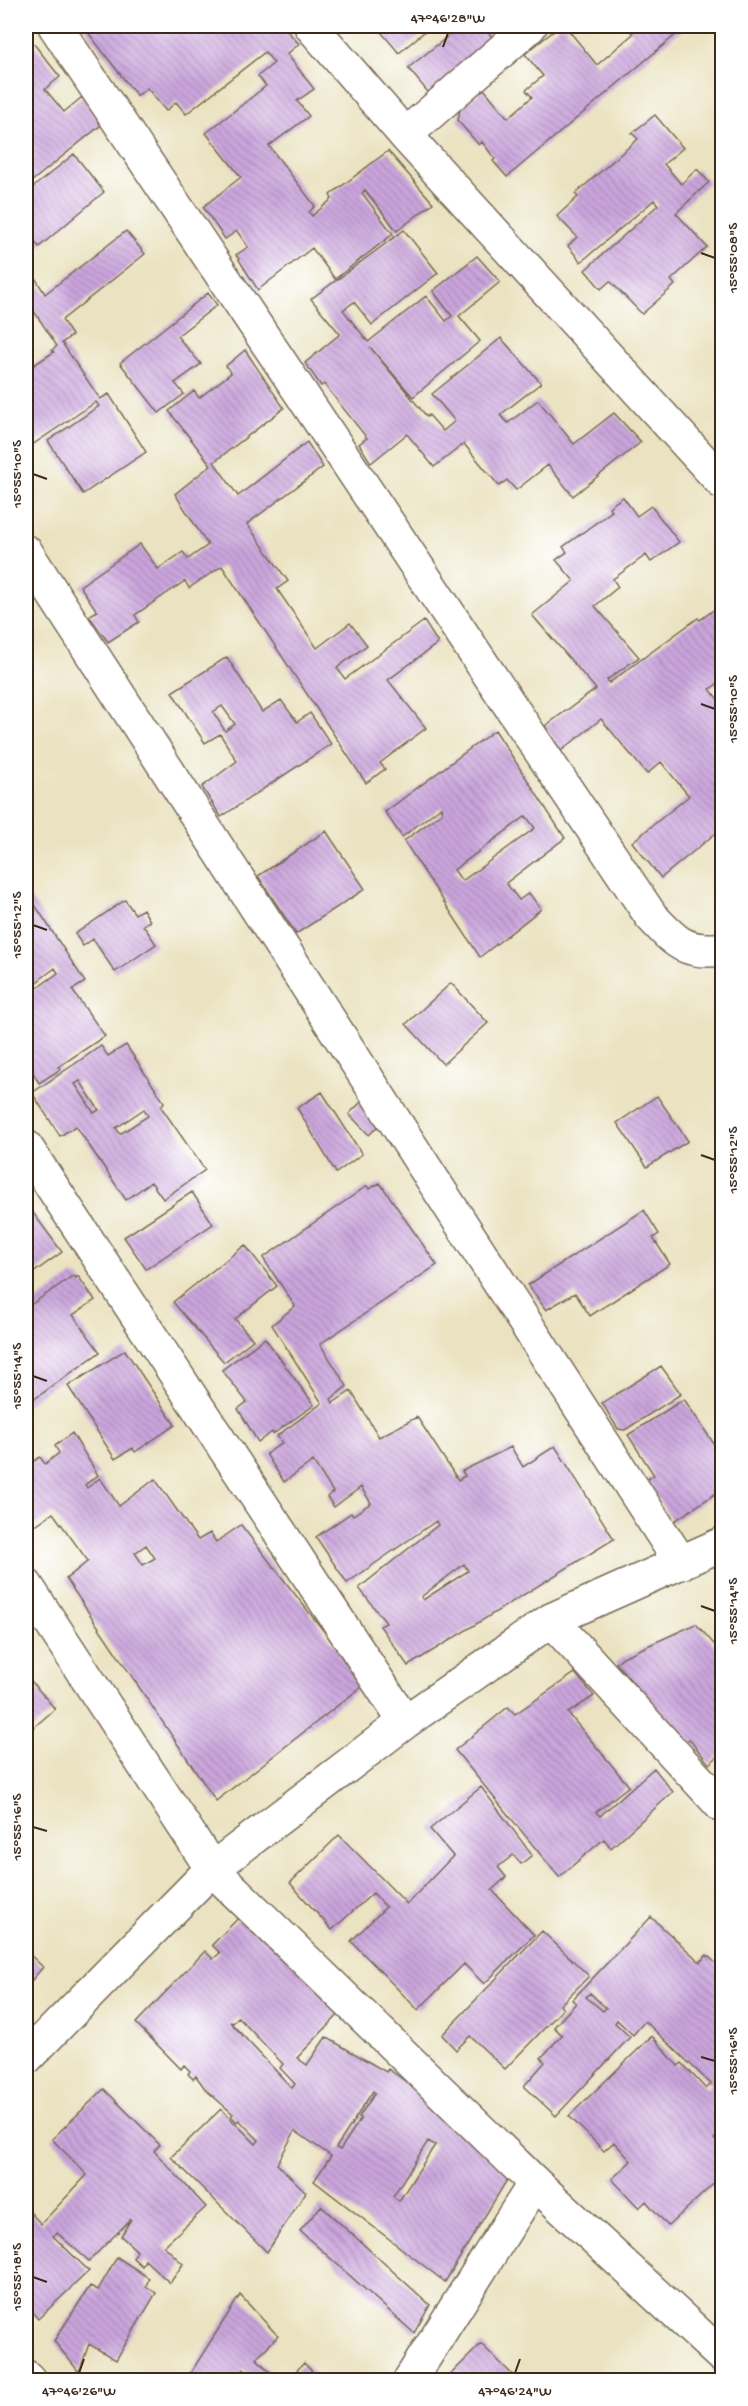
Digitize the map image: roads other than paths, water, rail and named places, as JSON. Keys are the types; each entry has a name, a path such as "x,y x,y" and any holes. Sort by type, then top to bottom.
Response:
{"street":[{"path":"55,26 651,916 674,941 701,952 723,949"},
{"path":"311,26 405,135 723,482"},
{"path":"405,135 530,26"},
{"path":"26,552 681,1563"},
{"path":"26,1147 405,1722"},
{"path":"26,2058 212,1869 405,1722 551,1620 723,1544"},
{"path":"26,1585 212,1869 535,2182 723,2356"},
{"path":"551,1620 723,1806"},
{"path":"410,2380 535,2182"},
{"path":"26,2377 29,2380"}]}
